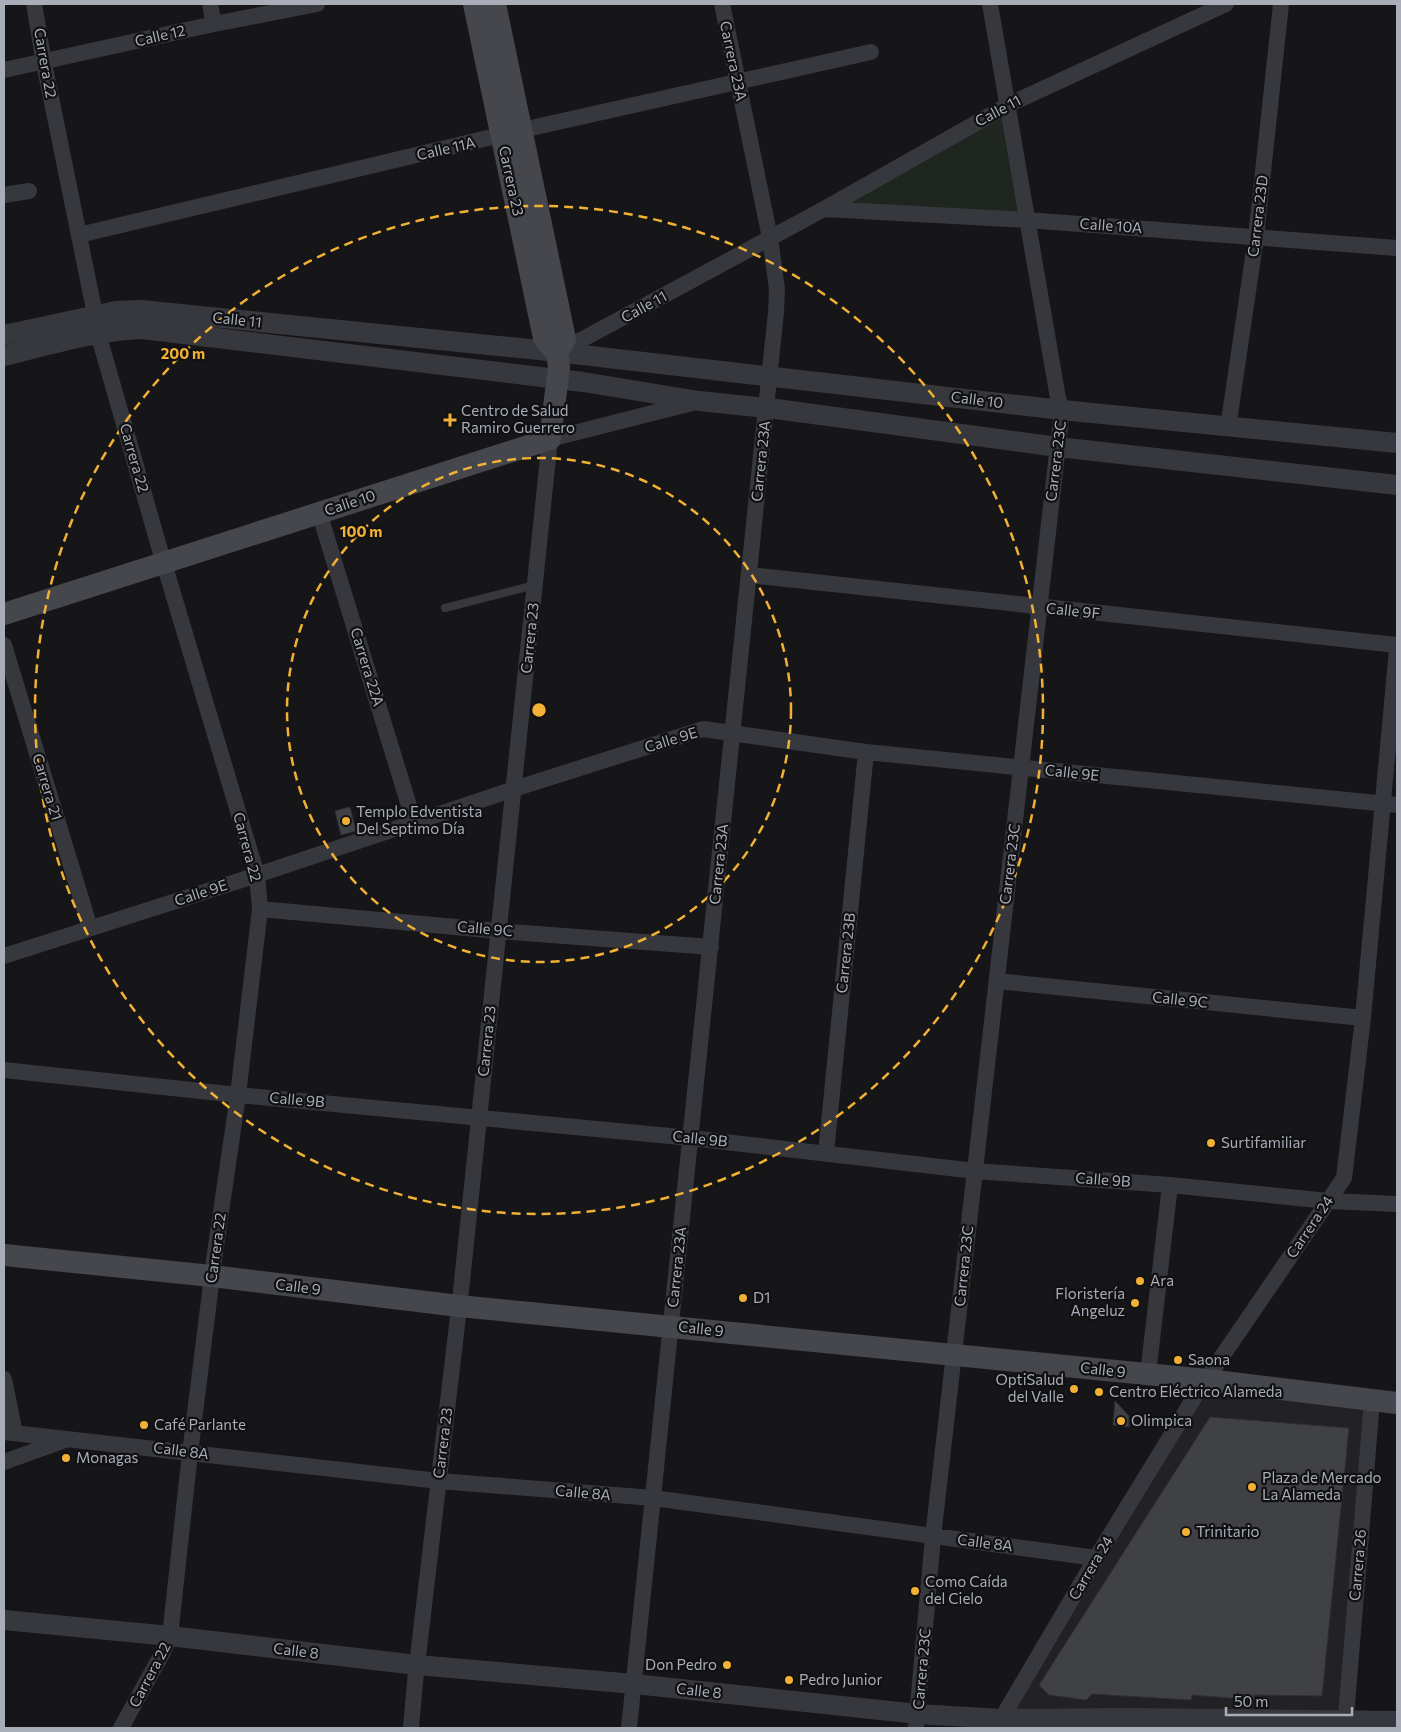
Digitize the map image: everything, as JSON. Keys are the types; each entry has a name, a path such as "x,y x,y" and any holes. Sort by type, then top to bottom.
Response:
{"main road":[{"name":"Carrera 23","path":"474,4 512,133 565,339 557,353 558,379 550,439"},
{"name":"Carrera 23","path":"495,4 512,133"},
{"name":"Calle 10","path":"4,614 550,439"},
{"name":"Calle 9","path":"4,1255 212,1276 459,1306 1207,1380 1397,1403"}],"street":[{"name":"Carrera 22","path":"34,4 44,63 97,324 164,564 257,875 260,909 238,1095 212,1276 190,1452 170,1636 121,1728"},
{"path":"210,4 214,24"},
{"name":"Calle 12","path":"4,70 44,63 214,24 317,4"},
{"name":"Carrera 23A","path":"629,1728 711,947 777,289 770,238 722,4"},
{"name":"Carrera 23C","path":"917,1721 933,1537 1062,410 1058,398 990,4"},
{"name":"Calle 11","path":"4,356 97,324 116,311 140,310 557,353 824,209 1008,105 1223,4"},
{"name":"Carrera 23D","path":"1228,428 1256,237 1281,4"},
{"name":"Calle 11A","path":"79,235 512,133 872,52"},
{"path":"4,195 29,191"},
{"name":"Calle 10A","path":"824,209 1027,220 1397,248"},
{"name":"Calle 11","path":"4,335 97,324 121,330 142,329 558,379"},
{"name":"Calle 10","path":"557,353 1228,428 1397,443"},
{"name":"Calle 10","path":"558,379 699,401 766,408 1058,447 1397,485"},
{"name":"Calle 10","path":"550,439 699,401"},
{"name":"Carrera 23","path":"411,1728 480,1116 550,439"},
{"name":"Carrera 22A","path":"319,512 414,822"},
{"name":"Calle 9F","path":"749,575 1397,645"},
{"name":"Carrera 21","path":"4,645 90,928"},
{"name":"Carrera 24","path":"998,1724 1096,1558 1207,1380 1344,1178 1390,805 1397,649"},
{"name":"Calle 9E","path":"4,956 703,729 866,752 1390,805"},
{"name":"Carrera 23B","path":"826,1153 866,752"},
{"name":"Calle 9C","path":"260,909 499,931 711,947"},
{"name":"Calle 9C","path":"997,982 1363,1018"},
{"name":"Calle 9B","path":"4,1070 238,1095 480,1116 975,1171 1170,1185 1328,1201 1397,1204"},
{"path":"1148,1374 1170,1185"},
{"path":"4,1379 9,1433"},
{"name":"Carrera 26","path":"1345,1725 1372,1401"},
{"name":"Calle 8A","path":"9,1433 70,1438 438,1481 653,1498 1096,1558"},
{"name":"Calle 8A","path":"4,1462 70,1438"},
{"name":"Calle 8","path":"4,1620 170,1636 417,1665 634,1684 917,1721 998,1724 1345,1725 1397,1721"}],"lane":[{"path":"445,608 535,584"}],"shaded area":[{"path":"1008,105 1027,220 824,209"},
{"name":"Plaza de Mercado La Alameda","path":"1207,1380 1372,1401 1345,1721 1001,1719"}],"building":[{"name":"Templo Edventista Del Septimo Día","path":"350,807 356,831 341,835 335,811"},
{"name":"Olimpica","path":"1115,1401 1129,1416 1129,1427 1113,1425"},
{"name":"Plaza de Mercado La Alameda","path":"1210,1417 1349,1428 1322,1696 1254,1695 1254,1700 1192,1695 1191,1700 1092,1694 1086,1700 1049,1695 1039,1685"}],"place":[{"name":"Centro de Salud Ramiro Guerrero","path":"450,420"},
{"name":"Templo Edventista Del Septimo Día","path":"346,821"},
{"name":"Surtifamiliar","path":"1211,1143"},
{"name":"Ara","path":"1140,1281"},
{"name":"D1","path":"743,1298"},
{"name":"Floristería Angeluz","path":"1135,1303"},
{"name":"Saona","path":"1178,1360"},
{"name":"OptiSalud del Valle","path":"1074,1389"},
{"name":"Centro Eléctrico Alameda","path":"1099,1392"},
{"name":"Olimpica","path":"1121,1421"},
{"name":"Café Parlante","path":"144,1425"},
{"name":"Monagas","path":"66,1458"},
{"name":"Plaza de Mercado La Alameda","path":"1252,1487"},
{"name":"Trinitario","path":"1186,1532"},
{"name":"Como Caída del Cielo","path":"915,1591"},
{"name":"Don Pedro","path":"727,1665"},
{"name":"Pedro Junior","path":"789,1680"}]}
